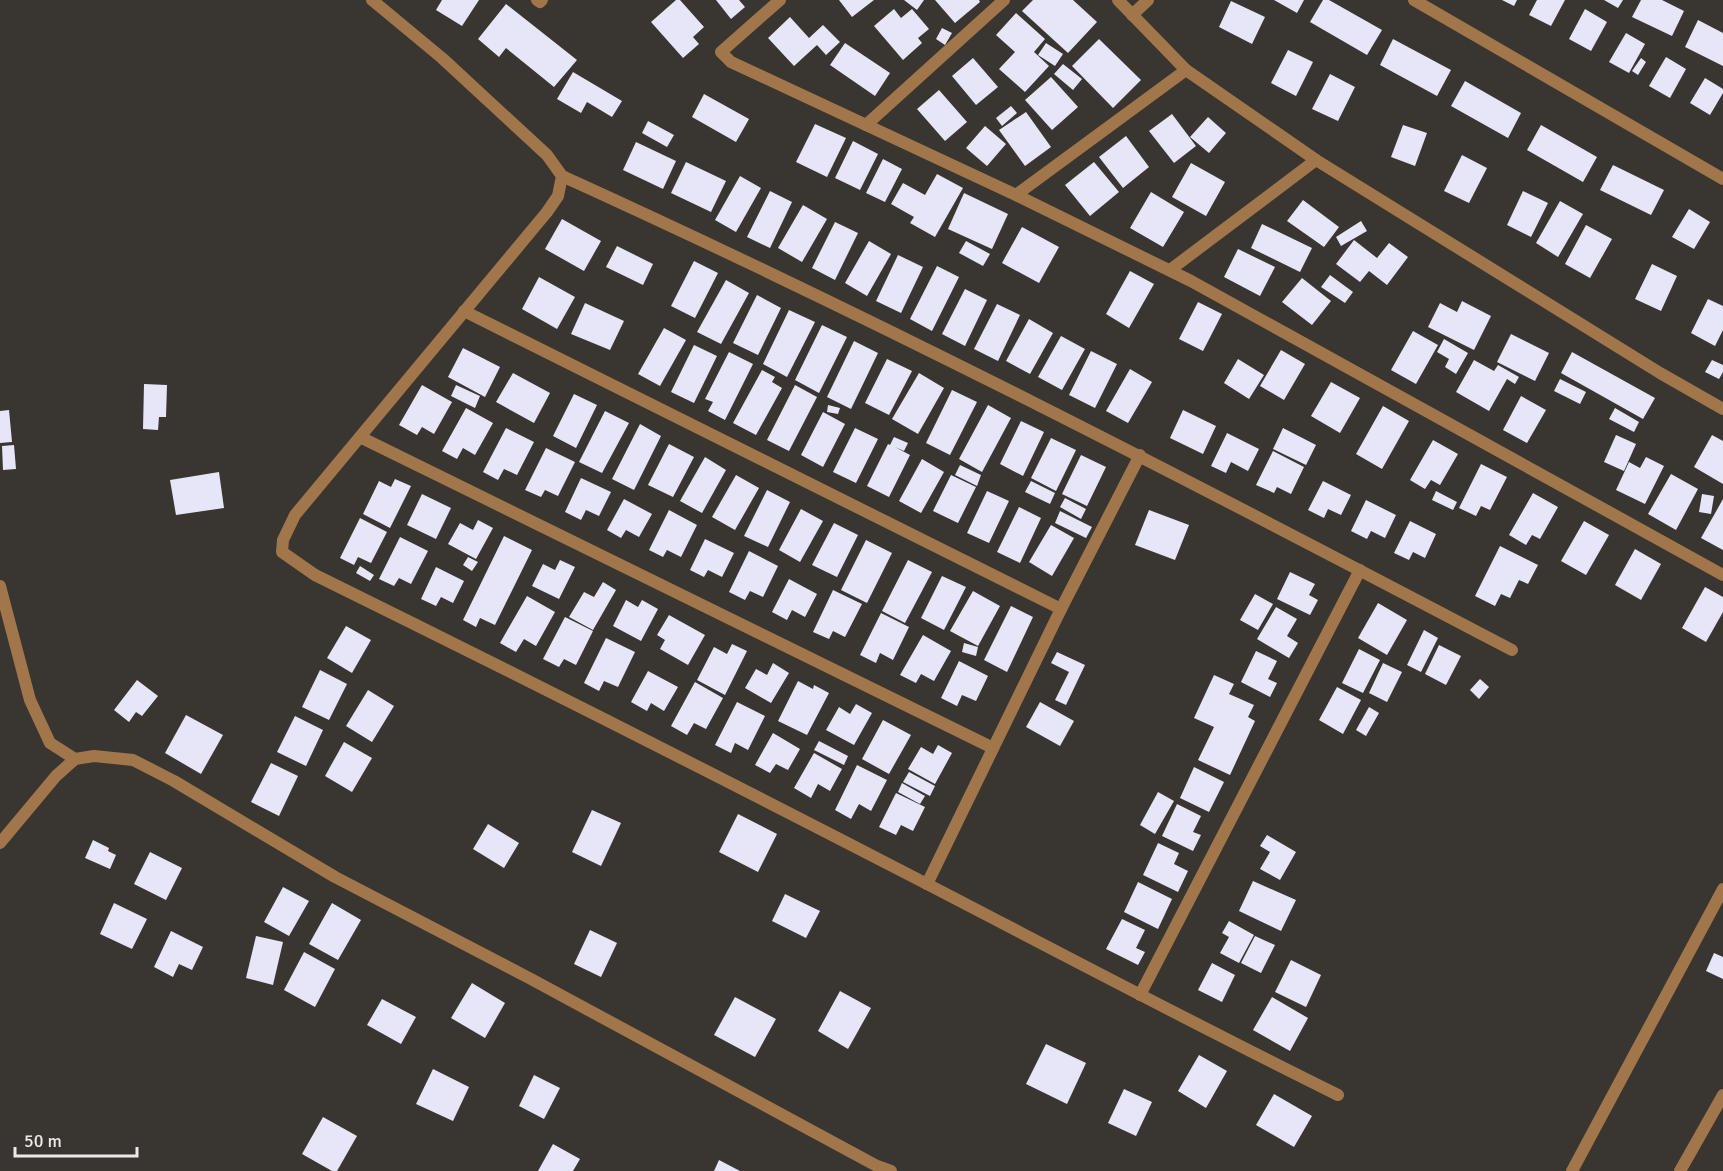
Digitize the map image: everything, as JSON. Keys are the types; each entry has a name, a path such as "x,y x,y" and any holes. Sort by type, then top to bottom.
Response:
{"street":[{"path":"372,0 442,58 512,122 546,155 562,176 669,225 1140,455 1512,650"},
{"path":"537,0 540,2 542,0"},
{"path":"780,0 721,52 731,62 1016,195 1170,270 1723,575"},
{"path":"866,125 1004,0"},
{"path":"1118,0 1186,70 1316,159 1660,373 1723,409"},
{"path":"1132,15 1148,0"},
{"path":"1414,0 1723,178"},
{"path":"1016,195 1186,70"},
{"path":"1170,270 1316,159"},
{"path":"562,176 558,196 547,212 295,515 283,540 282,552 315,575 548,690 1338,1095"},
{"path":"464,311 1061,609"},
{"path":"360,437 993,748"},
{"path":"927,884 1061,609 1140,455"},
{"path":"1140,995 1360,570"},
{"path":"0,586 30,700 50,743 75,759"},
{"path":"0,843 56,776 75,759 94,756 133,759 335,877 891,1171"},
{"path":"1572,1171 1723,889"},
{"path":"1680,1171 1723,1095"}],"building":[{"path":"442,0 479,0 462,26 436,10"},
{"path":"676,0 680,0 704,27 693,37 699,44 683,58 651,22"},
{"path":"716,0 739,0 745,7 731,19"},
{"path":"839,0 874,0 852,17"},
{"path":"904,0 924,0 917,10"},
{"path":"935,0 979,0 980,2 955,23"},
{"path":"1033,0 1073,0 1097,22 1068,53 1022,11"},
{"path":"1274,0 1304,0 1297,13"},
{"path":"1323,0 1329,0 1382,30 1367,55 1310,22"},
{"path":"1502,0 1517,0 1514,6"},
{"path":"1537,0 1565,0 1551,26 1529,15"},
{"path":"1604,0 1623,0 1618,8"},
{"path":"1641,0 1662,0 1684,11 1672,36 1632,17"},
{"path":"1231,1 1265,17 1252,44 1219,27"},
{"path":"506,4 577,60 554,87 506,48 499,57 478,39"},
{"path":"894,9 901,18 912,9 929,29 918,38 922,43 903,60 874,26"},
{"path":"1585,9 1607,22 1591,51 1569,39"},
{"path":"1016,13 1045,39 1034,52 1049,66 1025,92 999,69 1015,52 996,35"},
{"path":"790,17 809,38 823,25 840,42 826,55 817,45 794,66 768,38"},
{"path":"1698,20 1723,33 1723,66 1685,47"},
{"path":"942,28 952,33 945,45 936,39"},
{"path":"1626,33 1645,44 1629,73 1609,62"},
{"path":"1099,39 1141,80 1113,108 1072,66"},
{"path":"1393,39 1451,70 1437,96 1380,65"},
{"path":"845,43 890,73 875,96 830,65"},
{"path":"1046,43 1063,54 1055,66 1038,55"},
{"path":"1288,50 1313,62 1296,96 1271,83"},
{"path":"1666,57 1686,69 1670,98 1649,86"},
{"path":"973,58 998,87 976,105 952,76"},
{"path":"1641,58 1646,62 1638,75 1632,71"},
{"path":"1063,64 1082,79 1073,90 1054,74"},
{"path":"573,72 622,101 612,117 587,102 581,113 557,99"},
{"path":"1330,74 1355,87 1338,121 1312,109"},
{"path":"1051,77 1078,107 1052,130 1025,100"},
{"path":"1705,78 1723,89 1710,115 1690,103"},
{"path":"1465,81 1521,113 1508,138 1451,106"},
{"path":"939,90 967,122 945,141 917,109"},
{"path":"704,94 749,119 736,142 692,117"},
{"path":"1011,106 1017,113 1002,126 996,118"},
{"path":"1026,112 1051,147 1025,166 999,130"},
{"path":"1172,114 1196,146 1174,163 1149,131"},
{"path":"1208,117 1226,133 1209,153 1190,137"},
{"path":"648,121 674,135 667,147 642,133"},
{"path":"815,124 846,138 827,177 796,162"},
{"path":"1403,125 1427,133 1415,166 1391,157"},
{"path":"1541,125 1597,157 1583,182 1527,150"},
{"path":"985,126 1006,144 987,166 966,148"},
{"path":"1126,136 1149,167 1123,188 1099,157"},
{"path":"853,141 878,154 860,190 835,178"},
{"path":"636,142 676,161 663,189 623,170"},
{"path":"1462,155 1487,168 1469,203 1444,191"},
{"path":"883,159 902,169 885,202 866,193"},
{"path":"686,162 726,181 711,212 671,193"},
{"path":"1094,162 1119,192 1090,216 1065,185"},
{"path":"1191,163 1225,182 1206,216 1172,197"},
{"path":"1613,165 1664,190 1651,215 1600,190"},
{"path":"937,174 963,188 935,237 910,223 914,217 891,204 903,183 925,195"},
{"path":"740,176 761,188 736,232 715,220"},
{"path":"770,191 792,202 770,248 747,237"},
{"path":"1523,191 1548,203 1531,237 1507,225"},
{"path":"1151,192 1184,212 1163,247 1130,228"},
{"path":"964,193 1008,214 992,249 948,229"},
{"path":"1303,200 1339,227 1324,247 1287,221"},
{"path":"1560,201 1583,214 1558,257 1536,243"},
{"path":"803,205 827,219 802,262 778,248"},
{"path":"1689,209 1710,222 1694,249 1672,237"},
{"path":"562,219 601,241 584,271 545,249"},
{"path":"1361,221 1367,231 1341,246 1336,237"},
{"path":"835,222 858,233 835,280 812,268"},
{"path":"1262,224 1312,248 1300,272 1251,248"},
{"path":"1586,225 1612,239 1590,278 1565,264"},
{"path":"1022,227 1059,247 1039,283 1002,263"},
{"path":"1354,240 1377,258 1389,243 1408,257 1387,285 1369,271 1360,282 1336,264"},
{"path":"869,241 891,254 867,296 845,283"},
{"path":"966,241 990,254 983,266 959,253"},
{"path":"617,246 653,264 643,285 606,267"},
{"path":"1238,249 1275,267 1260,296 1224,277"},
{"path":"898,255 923,267 901,313 876,301"},
{"path":"694,261 718,273 695,318 671,306"},
{"path":"1652,264 1677,276 1661,311 1635,299"},
{"path":"937,266 959,277 932,331 910,319"},
{"path":"1130,271 1154,284 1129,328 1106,314"},
{"path":"1330,275 1353,292 1345,303 1321,287"},
{"path":"539,277 575,297 557,329 522,309"},
{"path":"1302,278 1331,301 1312,325 1282,302"},
{"path":"726,280 749,293 721,344 697,332"},
{"path":"965,289 987,300 965,346 942,334"},
{"path":"757,295 781,308 758,355 733,343"},
{"path":"1708,299 1723,306 1723,330 1715,346 1691,333"},
{"path":"1462,301 1491,316 1474,350 1428,327 1440,303 1457,312"},
{"path":"1198,302 1222,314 1203,351 1179,339"},
{"path":"585,303 624,321 610,350 571,334"},
{"path":"997,304 1020,315 998,361 974,349"},
{"path":"789,310 815,322 787,377 763,364"},
{"path":"1029,319 1053,333 1030,374 1006,361"},
{"path":"822,325 847,337 819,393 795,380"},
{"path":"664,328 686,340 660,386 638,374"},
{"path":"1413,331 1438,345 1416,384 1391,370"},
{"path":"1511,334 1549,353 1535,381 1497,362"},
{"path":"1061,336 1085,349 1062,390 1038,377"},
{"path":"1444,339 1468,353 1456,374 1445,367 1449,359 1437,352"},
{"path":"854,341 878,353 851,409 827,397"},
{"path":"694,345 717,356 694,403 671,392"},
{"path":"463,348 500,367 485,397 448,377"},
{"path":"1281,350 1305,364 1284,400 1260,386"},
{"path":"1091,351 1117,364 1095,408 1069,395"},
{"path":"729,352 753,364 725,420 708,411 713,402 705,399"},
{"path":"1572,352 1655,398 1643,419 1561,373"},
{"path":"887,359 912,371 889,415 865,403"},
{"path":"1238,359 1264,375 1249,399 1224,383"},
{"path":"1474,360 1494,371 1498,365 1519,377 1515,384 1507,379 1489,411 1456,392"},
{"path":"1712,360 1723,365 1723,372 1719,379 1705,372"},
{"path":"1130,369 1152,382 1128,423 1106,411"},
{"path":"762,370 775,377 772,382 782,388 756,435 733,423"},
{"path":"513,373 550,393 534,423 496,402"},
{"path":"919,373 944,388 918,434 892,419"},
{"path":"1560,379 1586,392 1580,404 1554,391"},
{"path":"1331,382 1360,398 1340,433 1311,416"},
{"path":"144,384 167,385 166,417 159,417 158,430 143,429"},
{"path":"422,385 452,402 434,434 422,427 417,435 399,425"},
{"path":"456,385 480,396 475,408 451,396"},
{"path":"795,385 817,397 789,451 767,440"},
{"path":"952,390 977,402 950,455 926,443"},
{"path":"574,394 597,405 576,448 553,436"},
{"path":"1521,396 1546,410 1527,443 1503,430"},
{"path":"828,405 840,408 838,414 827,412"},
{"path":"988,405 1011,418 982,472 959,459"},
{"path":"1383,406 1409,421 1382,469 1356,454"},
{"path":"466,408 493,423 475,455 463,448 457,459 442,451"},
{"path":"1615,408 1639,422 1634,432 1609,419"},
{"path":"9,410 12,442 0,443 0,411"},
{"path":"1183,410 1216,426 1203,454 1170,438"},
{"path":"605,411 629,423 602,473 579,462"},
{"path":"823,412 845,424 823,467 801,455"},
{"path":"1021,421 1044,432 1023,476 1000,464"},
{"path":"640,424 661,436 634,490 612,479"},
{"path":"506,428 534,442 517,475 504,469 498,480 483,472"},
{"path":"855,428 878,439 856,483 833,472"},
{"path":"1283,428 1316,445 1306,465 1273,449"},
{"path":"1227,433 1259,449 1248,471 1231,462 1226,473 1211,466"},
{"path":"1616,435 1636,444 1624,471 1604,462"},
{"path":"1712,435 1723,441 1723,484 1694,467"},
{"path":"894,437 908,443 904,451 895,447 910,455 889,497 867,486 888,444 890,445"},
{"path":"1051,438 1076,450 1056,491 1031,478"},
{"path":"1433,440 1458,454 1440,485 1431,480 1425,489 1410,480"},
{"path":"669,444 694,457 673,497 648,485"},
{"path":"14,445 16,469 3,470 2,446"},
{"path":"546,448 575,462 558,496 545,490 541,497 525,490"},
{"path":"1273,451 1304,467 1291,494 1277,487 1274,493 1256,485"},
{"path":"1081,455 1106,467 1087,506 1062,494"},
{"path":"705,457 726,470 702,513 680,501"},
{"path":"1646,457 1664,466 1645,504 1616,490 1629,462 1640,468"},
{"path":"922,459 944,472 921,513 899,501"},
{"path":"1481,464 1507,477 1490,510 1481,506 1476,516 1459,508"},
{"path":"960,465 981,475 977,486 955,475"},
{"path":"219,472 224,508 176,515 170,480"},
{"path":"1671,474 1698,489 1676,530 1648,514"},
{"path":"736,475 759,488 735,530 712,517"},
{"path":"951,475 976,487 958,523 933,511"},
{"path":"581,478 611,492 599,516 586,510 581,520 565,512"},
{"path":"395,479 411,486 390,528 363,514 379,481 391,487"},
{"path":"1031,481 1055,493 1050,504 1025,492"},
{"path":"1323,481 1351,495 1341,515 1328,509 1324,518 1308,510"},
{"path":"767,490 790,502 768,547 744,536"},
{"path":"987,491 1009,501 989,543 967,533"},
{"path":"1436,491 1457,502 1453,510 1432,500"},
{"path":"1533,493 1558,507 1540,539 1532,535 1526,545 1509,535"},
{"path":"422,494 451,508 436,539 407,525"},
{"path":"1702,494 1714,496 1711,514 1699,512"},
{"path":"1065,498 1086,509 1081,519 1060,507"},
{"path":"624,499 652,514 639,537 626,530 621,538 607,530"},
{"path":"1723,499 1723,550 1701,538"},
{"path":"1366,500 1396,515 1385,538 1371,531 1367,539 1351,531"},
{"path":"1019,507 1041,518 1020,563 997,552"},
{"path":"801,509 823,521 800,562 779,550"},
{"path":"669,510 697,525 681,557 667,550 663,557 649,550"},
{"path":"1149,510 1189,525 1175,560 1135,545"},
{"path":"1060,511 1092,527 1086,538 1055,523"},
{"path":"360,518 387,532 371,563 358,557 354,565 340,558"},
{"path":"478,520 493,528 476,559 448,544 460,523 473,530"},
{"path":"1410,521 1436,534 1425,558 1413,552 1409,560 1394,553"},
{"path":"1584,521 1609,535 1586,575 1561,561"},
{"path":"834,523 858,535 837,577 812,565"},
{"path":"1051,525 1074,538 1052,576 1029,562"},
{"path":"504,536 532,550 495,625 480,618 476,627 463,620"},
{"path":"400,537 428,551 411,584 399,578 394,586 379,579"},
{"path":"705,539 734,553 722,577 708,570 704,577 690,570"},
{"path":"866,540 892,553 867,603 841,590"},
{"path":"1500,546 1538,565 1528,584 1519,580 1510,598 1501,594 1495,606 1475,596"},
{"path":"1635,549 1661,564 1641,600 1615,585"},
{"path":"749,551 778,566 763,597 750,591 745,600 729,592"},
{"path":"468,557 478,562 472,571 463,565"},
{"path":"560,560 575,567 559,599 532,586 543,564 555,570"},
{"path":"908,560 932,572 905,623 882,611"},
{"path":"360,566 374,575 370,581 356,573"},
{"path":"436,567 464,581 453,603 441,597 436,606 421,599"},
{"path":"1290,572 1315,584 1309,595 1318,600 1310,615 1277,599"},
{"path":"942,576 966,587 944,630 921,618"},
{"path":"789,579 817,594 805,617 792,610 787,620 772,612"},
{"path":"603,582 616,590 593,630 569,617 584,592 594,597"},
{"path":"1705,587 1723,597 1723,612 1706,642 1682,628"},
{"path":"833,590 862,604 845,637 833,631 829,639 813,632"},
{"path":"973,591 1000,606 978,646 950,631"},
{"path":"1255,594 1273,604 1258,630 1240,620"},
{"path":"527,596 555,612 536,646 524,639 516,652 500,643"},
{"path":"626,600 638,607 642,600 658,609 641,641 613,626"},
{"path":"1378,603 1407,620 1387,655 1358,638"},
{"path":"1011,606 1033,617 1007,672 984,660"},
{"path":"1276,607 1297,619 1287,636 1298,643 1289,658 1257,639"},
{"path":"881,613 909,627 893,660 880,653 876,663 860,655"},
{"path":"669,615 705,635 688,665 660,649 665,640 657,635"},
{"path":"565,617 593,631 576,665 564,659 559,667 543,659"},
{"path":"346,626 371,640 352,673 327,658"},
{"path":"1424,630 1438,638 1421,672 1407,665"},
{"path":"923,635 951,651 934,681 921,674 916,683 900,675"},
{"path":"606,638 635,652 618,687 604,681 599,691 584,683"},
{"path":"964,643 978,647 976,656 962,652"},
{"path":"732,644 747,651 725,695 697,680 714,647 727,654"},
{"path":"1439,645 1461,656 1446,685 1425,674"},
{"path":"1359,649 1380,660 1363,693 1342,683"},
{"path":"1256,651 1277,661 1268,679 1277,683 1270,697 1241,682"},
{"path":"1057,652 1085,665 1066,705 1055,700 1069,672 1051,663"},
{"path":"959,661 988,676 976,701 962,695 957,706 941,698"},
{"path":"773,663 789,673 771,703 745,688 756,669 767,675"},
{"path":"1383,663 1402,672 1387,702 1369,693"},
{"path":"320,670 347,684 329,720 302,707"},
{"path":"648,671 678,687 664,711 651,703 647,711 631,702"},
{"path":"1214,675 1234,684 1229,694 1254,705 1248,717 1255,721 1230,775 1198,760 1214,727 1194,718"},
{"path":"1480,679 1489,687 1479,699 1470,690"},
{"path":"137,680 158,696 142,716 136,712 129,722 114,710"},
{"path":"798,681 813,689 814,685 829,693 807,735 778,721"},
{"path":"695,682 723,698 706,729 694,723 687,735 671,726"},
{"path":"1337,687 1361,700 1343,734 1319,720"},
{"path":"368,690 394,706 372,742 346,726"},
{"path":"737,702 765,716 748,750 735,743 731,753 715,745"},
{"path":"1040,702 1074,721 1060,746 1026,727"},
{"path":"856,704 872,713 854,745 826,730 839,707 850,714"},
{"path":"1369,707 1379,713 1366,736 1356,730"},
{"path":"186,715 223,735 201,774 165,753"},
{"path":"295,716 323,730 306,766 277,752"},
{"path":"883,720 911,735 889,774 862,759"},
{"path":"773,733 800,749 788,770 776,764 770,773 755,765"},
{"path":"819,741 848,756 844,765 814,750"},
{"path":"344,742 372,758 352,792 325,776"},
{"path":"938,745 952,753 935,784 908,769 921,747 933,754"},
{"path":"814,753 842,769 830,791 818,784 811,798 794,788"},
{"path":"271,763 298,776 279,816 251,802"},
{"path":"857,765 887,780 871,811 859,804 851,819 835,810"},
{"path":"1194,767 1224,782 1209,812 1180,798"},
{"path":"909,772 935,786 930,796 903,782"},
{"path":"902,783 925,796 920,804 898,792"},
{"path":"1158,792 1174,801 1155,834 1140,825"},
{"path":"896,793 925,807 913,831 901,825 896,835 879,827"},
{"path":"1177,804 1201,816 1193,832 1201,835 1193,851 1162,836"},
{"path":"592,810 621,823 601,866 572,852"},
{"path":"738,814 777,834 758,872 719,852"},
{"path":"488,824 519,843 504,868 473,849"},
{"path":"1267,835 1296,852 1280,880 1260,869 1270,852 1260,846"},
{"path":"93,840 109,848 108,851 116,855 110,869 85,858"},
{"path":"1158,843 1179,853 1174,864 1188,871 1178,892 1143,875"},
{"path":"150,852 182,868 166,900 134,884"},
{"path":"1253,881 1296,900 1281,931 1239,911"},
{"path":"1138,882 1172,899 1158,929 1124,912"},
{"path":"283,887 309,901 289,936 264,922"},
{"path":"785,894 820,911 806,938 772,921"},
{"path":"114,903 147,919 132,949 100,934"},
{"path":"332,903 361,920 338,960 309,944"},
{"path":"1122,919 1145,930 1136,948 1145,952 1138,965 1106,949"},
{"path":"1229,921 1254,935 1239,963 1220,953 1229,937 1222,933"},
{"path":"590,930 617,943 601,977 574,964"},
{"path":"171,931 203,947 192,970 179,964 173,977 154,967"},
{"path":"256,936 283,942 273,985 246,978"},
{"path":"1255,936 1275,945 1261,973 1241,963"},
{"path":"304,952 335,969 315,1007 284,990"},
{"path":"1714,953 1723,957 1723,979 1706,971"},
{"path":"1291,960 1321,975 1306,1007 1275,992"},
{"path":"1212,963 1235,975 1222,1002 1198,990"},
{"path":"472,983 505,1003 485,1038 451,1018"},
{"path":"840,991 871,1008 848,1049 818,1031"},
{"path":"735,997 776,1019 755,1057 714,1035"},
{"path":"1272,997 1308,1018 1290,1051 1253,1030"},
{"path":"382,999 416,1017 401,1044 367,1025"},
{"path":"1046,1044 1086,1063 1067,1104 1026,1084"},
{"path":"1199,1055 1227,1071 1206,1108 1178,1091"},
{"path":"433,1069 469,1087 453,1121 416,1104"},
{"path":"534,1075 560,1088 544,1119 519,1106"},
{"path":"1124,1089 1152,1102 1136,1136 1108,1123"},
{"path":"1274,1094 1312,1116 1294,1147 1256,1125"},
{"path":"323,1117 357,1136 337,1171 332,1171 302,1154"},
{"path":"553,1144 580,1159 573,1171 538,1171"},
{"path":"719,1160 740,1171 714,1171"}]}
